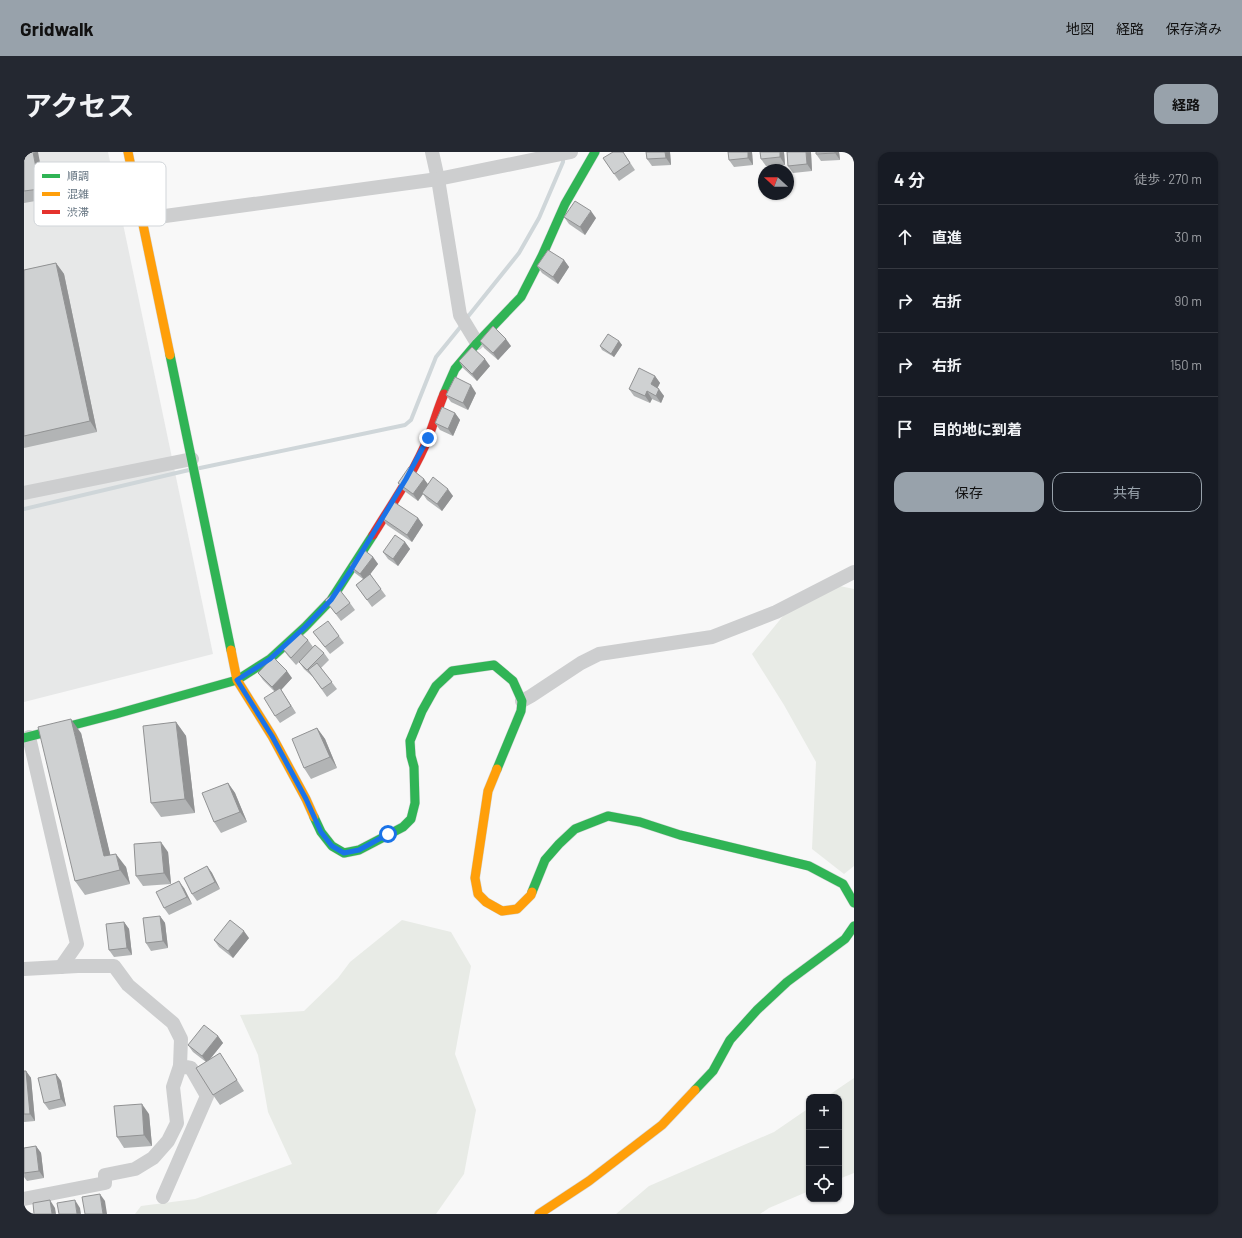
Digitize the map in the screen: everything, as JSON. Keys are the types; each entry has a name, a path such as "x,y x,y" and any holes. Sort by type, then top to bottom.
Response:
{"street":[{"path":"128,152 130,162"},
{"path":"432,152 438,179 460,315 475,339"},
{"path":"166,216 438,179 571,152"},
{"path":"61,967 77,944 26,737 116,714 237,680 270,659 305,627 331,600 406,479 428,438 438,408 455,369 475,339 520,297 542,256 565,204 595,152"},
{"path":"144,226 237,680 272,736 306,799 321,832 332,846 344,853 359,850 403,827 411,819 415,803 414,767 411,756 410,741 422,711 436,686 452,671 494,665 513,681 522,701 521,711 515,728 488,792 475,878 478,894 486,902 502,911 518,909 531,895 545,860 559,844 575,829 608,816 640,822 687,837 809,866 843,884 854,904"},
{"path":"24,493 193,460"},
{"path":"522,701 599,654 712,637 776,612 854,572"},
{"path":"540,1214 589,1181 662,1125 713,1071 730,1040 757,1010 787,982 845,939 854,926"},
{"path":"24,969 114,966 128,985 173,1023 181,1039 180,1066 173,1087 177,1123 168,1141 153,1158 135,1169 105,1175 105,1183 24,1198"},
{"path":"162,1197 207,1096 191,1068 180,1066"}],"shaded area":[{"path":"24,152 108,152 110,162 34,162 34,226 123,226 213,654 24,702"},
{"path":"830,584 854,589 854,866 844,874 812,849 816,762 784,705 752,654 783,616"},
{"path":"402,920 451,932 471,966 455,1054 476,1110 464,1174 436,1214 135,1214 141,1206 195,1199 292,1164 268,1112 258,1055 240,1015 304,1011 338,978 350,962"},
{"path":"854,1078 854,1173 842,1178 842,1094 830,1094"},
{"path":"806,1110 806,1192 769,1208 760,1214 616,1214 649,1186 774,1132"}],"building":[{"path":"24,152 33,152 35,162 34,190 24,191"},
{"path":"613,152 623,152 630,163 614,174 603,158"},
{"path":"646,152 665,152 666,158 647,159"},
{"path":"728,152 748,152 748,158 729,160"},
{"path":"760,152 780,152 780,157 761,159"},
{"path":"787,152 806,152 807,164 794,165 794,164 788,164"},
{"path":"816,152 835,152 835,153 816,154"},
{"path":"575,201 591,211 580,227 564,217"},
{"path":"548,250 564,260 553,277 537,266"},
{"path":"56,263 90,421 24,436 24,270"},
{"path":"493,326 506,339 493,353 480,341"},
{"path":"608,334 619,341 611,354 600,346"},
{"path":"472,347 485,359 472,374 459,361"},
{"path":"639,368 655,376 651,384 659,389 656,396 647,391 645,396 629,389"},
{"path":"455,377 471,385 463,403 446,395"},
{"path":"442,407 455,413 448,429 435,423"},
{"path":"409,467 424,479 413,494 398,483"},
{"path":"433,477 448,489 437,504 422,493"},
{"path":"394,502 418,518 407,535 382,518"},
{"path":"395,535 405,542 393,559 383,552"},
{"path":"363,549 373,557 360,574 350,566"},
{"path":"370,574 381,589 367,600 356,585"},
{"path":"339,589 350,603 336,614 325,600"},
{"path":"328,621 339,636 325,647 313,632"},
{"path":"299,632 308,640 291,658 283,649"},
{"path":"315,645 324,653 307,670 299,662"},
{"path":"273,657 287,671 272,687 258,673"},
{"path":"317,663 332,682 322,689 308,670"},
{"path":"280,688 291,706 275,716 264,698"},
{"path":"71,719 104,856 116,854 120,870 75,881 38,727"},
{"path":"176,722 185,799 151,803 143,726"},
{"path":"317,728 330,757 304,768 292,739"},
{"path":"228,783 240,812 214,822 202,793"},
{"path":"161,842 164,873 136,876 134,844"},
{"path":"207,866 215,882 192,894 184,878"},
{"path":"179,881 187,897 164,908 156,892"},
{"path":"160,916 163,941 146,943 143,918"},
{"path":"230,920 244,931 228,951 214,940"},
{"path":"124,922 127,948 109,950 106,924"},
{"path":"204,1025 218,1036 202,1056 188,1045"},
{"path":"220,1053 237,1080 213,1095 196,1068"},
{"path":"24,1071 26,1071 30,1114 24,1114"},
{"path":"56,1074 61,1099 44,1103 38,1078"},
{"path":"142,1104 144,1135 117,1137 114,1106"},
{"path":"36,1146 39,1171 24,1173 24,1148"},
{"path":"100,1194 103,1214 85,1214 82,1197"},
{"path":"50,1200 52,1214 34,1214 33,1203"},
{"path":"75,1200 77,1214 59,1214 57,1203"}],"waterway":[{"path":"466,319 519,253 539,218 563,162 563,157"},
{"path":"200,468 405,425 411,420 436,357 462,325"},
{"path":"24,509 189,470"}],"traffic: fast":[{"path":"444,394 455,369 477,343 521,297 542,256 565,204 595,152"},
{"path":"170,355 231,650"},
{"path":"24,738 237,680 270,659 305,627 331,600 373,535"},
{"path":"314,817 321,832 332,846 344,853 359,850 403,827 411,819 415,803 414,767 411,756 410,741 422,711 436,686 452,671 494,665 513,681 522,701 521,711 497,769"},
{"path":"532,892 545,860 559,844 575,829 608,816 640,822 680,835 809,866 843,884 854,903"},
{"path":"695,1090 713,1071 730,1040 757,1010 787,982 845,939 854,926"}],"traffic: slow":[{"path":"128,152 130,162"},
{"path":"143,226 170,355"},
{"path":"231,650 237,680 272,736 314,817"},
{"path":"497,769 488,791 475,878 478,894 486,902 502,911 517,909 531,895 532,892"},
{"path":"539,1214 589,1181 662,1125 695,1090"}],"traffic: jam":[{"path":"373,535 417,463 444,394"}],"route":[{"path":"388,834 359,850 344,853 332,846 321,832 306,799 272,736 237,680 270,659 305,627 331,600 406,479 428,438"}]}
